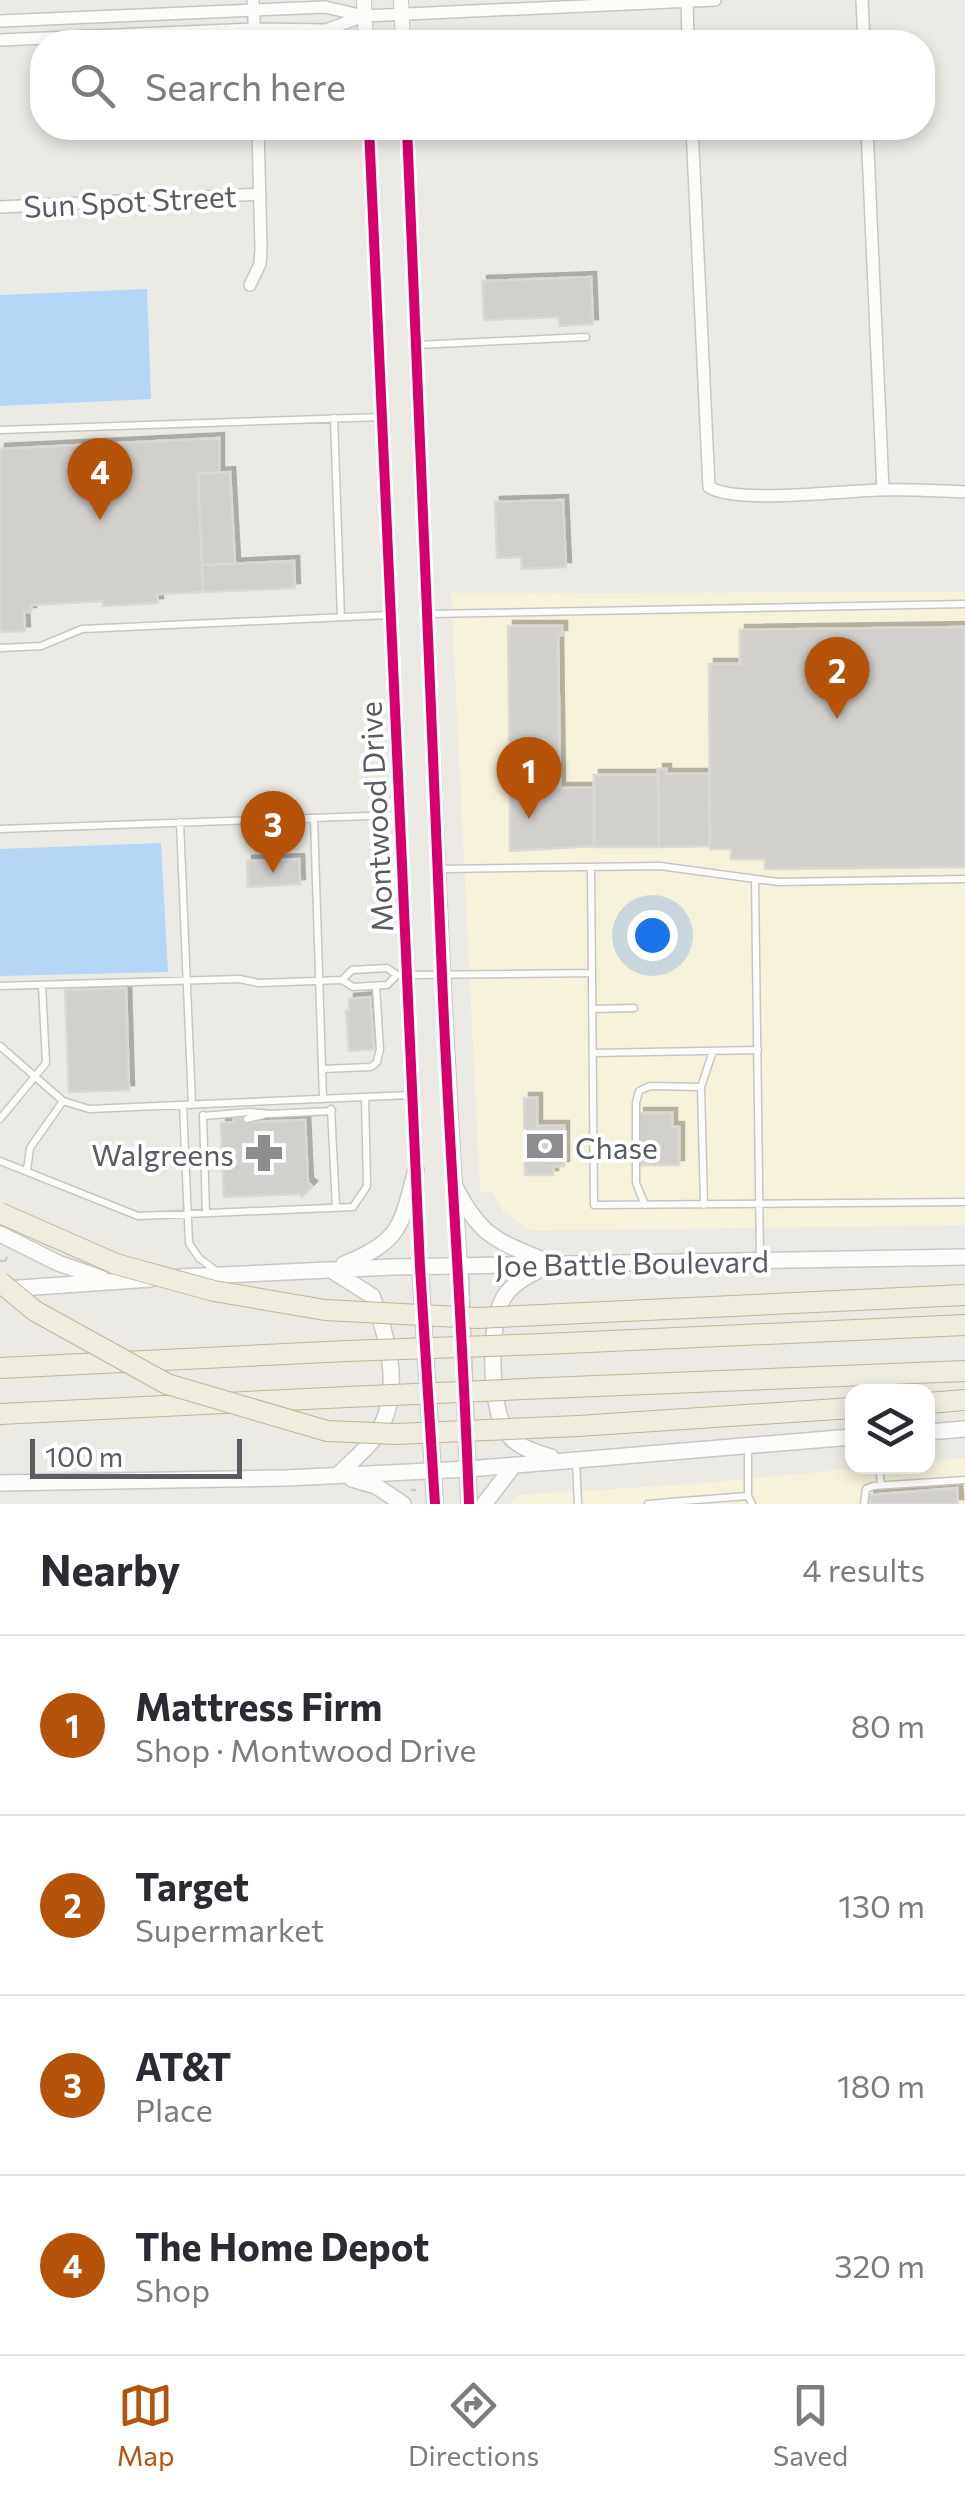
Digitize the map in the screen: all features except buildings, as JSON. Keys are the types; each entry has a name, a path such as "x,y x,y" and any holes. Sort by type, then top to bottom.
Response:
{"highway":[{"path":"0,1214 116,1264 214,1291 325,1310 478,1318 965,1296"},
{"path":"0,1286 35,1311 168,1384 327,1431 397,1434 845,1408"},
{"path":"4,1368 965,1325"},
{"path":"5,1414 965,1372"},
{"path":"935,1402 965,1400"}],"main road":[{"path":"331,1270 392,1238 401,1225 416,1170"},
{"path":"455,1186 482,1230 498,1241 552,1263"},
{"path":"0,1234 58,1263 110,1281"},
{"name":"Joe Battle Boulevard","path":"0,1286 552,1263 965,1257"},
{"path":"552,1263 519,1281 502,1300 494,1328 496,1389 504,1428 512,1439 524,1448 569,1460"},
{"name":"Montwood Drive","path":"460,1266 469,1504"},
{"name":"Montwood Drive","path":"420,1267 435,1504"},
{"path":"331,1270 372,1296 389,1351 391,1392 388,1410 373,1439 338,1476"},
{"path":"935,1431 965,1429"},
{"path":"0,1483 434,1471 845,1438"},
{"path":"484,1504 514,1465"},
{"path":"338,1476 410,1494"}],"street":[{"path":"0,21 253,4 364,8 715,0"},
{"path":"862,0 863,30"},
{"path":"686,1 687,30"},
{"path":"253,4 255,30"},
{"path":"326,30 364,8"},
{"path":"0,40 30,40"},
{"path":"250,285 262,250 258,140"},
{"name":"Montwood Drive","path":"370,140 400,814 402,975 420,1267"},
{"name":"Montwood Drive","path":"407,140 442,974 460,1266"},
{"path":"693,140 708,487 743,495 883,490 965,492"},
{"path":"868,140 883,490"},
{"name":"Sun Spot Street","path":"0,206 260,194"}],"lane":[{"path":"416,345 586,336"},
{"path":"0,430 382,416"},
{"path":"334,418 341,617"},
{"path":"428,614 965,604"},
{"path":"0,648 41,646 82,629 390,614"},
{"path":"0,829 400,814"},
{"path":"314,818 322,1069 332,1112 336,1208"},
{"path":"180,822 187,980 189,1243 199,1258 220,1274"},
{"path":"440,869 660,866 756,880 965,880"},
{"path":"591,867 594,1205 965,1202"},
{"path":"756,880 760,1260"},
{"path":"342,980 352,970 387,968 402,975 592,973"},
{"path":"0,986 342,980 353,987 387,985 402,975"},
{"path":"0,1118 46,1063 42,985"},
{"path":"322,1069 370,1067 378,1062 376,986"},
{"path":"592,1009 634,1008"},
{"path":"1,1050 63,1100 89,1110 412,1095"},
{"path":"704,1204 701,1087 713,1050"},
{"path":"592,1053 758,1050"},
{"path":"645,1205 636,1184 639,1090 650,1086 701,1087"},
{"path":"0,1161 138,1216 353,1207 367,1186 365,1097"},
{"path":"28,1170 30,1148 63,1100"},
{"path":"203,1104 206,1214"},
{"path":"204,1116 332,1112"},
{"path":"248,1119 270,1114"},
{"path":"222,1116 234,1120"},
{"path":"748,1446 748,1496 752,1504"},
{"path":"569,1460 578,1504"},
{"path":"880,1474 881,1486"},
{"path":"864,1504 866,1489 965,1480"},
{"path":"648,1504 748,1496"}],"path":[{"path":"0,1262 10,1252"}],"shaded area":[{"path":"965,592 965,1225 531,1231 505,1214 492,1192 480,1191 451,593"},
{"path":"965,1458 965,1504 511,1504 519,1495 845,1470 845,1474 935,1474 935,1460"}],"water":[{"path":"147,289 151,399 0,406 0,295"},
{"path":"161,843 168,972 0,976 0,849"}],"cycle path":[{"path":"370,140 420,1267 435,1504"},
{"path":"407,140 445,1041 469,1504"}],"place":[{"name":"The Home Depot","path":"100,520"},
{"name":"Target","path":"837,719"},
{"name":"Mattress Firm","path":"529,819"},
{"name":"AT&T","path":"273,873"},
{"name":"Chase","path":"545,1146"},
{"name":"Walgreens","path":"264,1153"}]}
